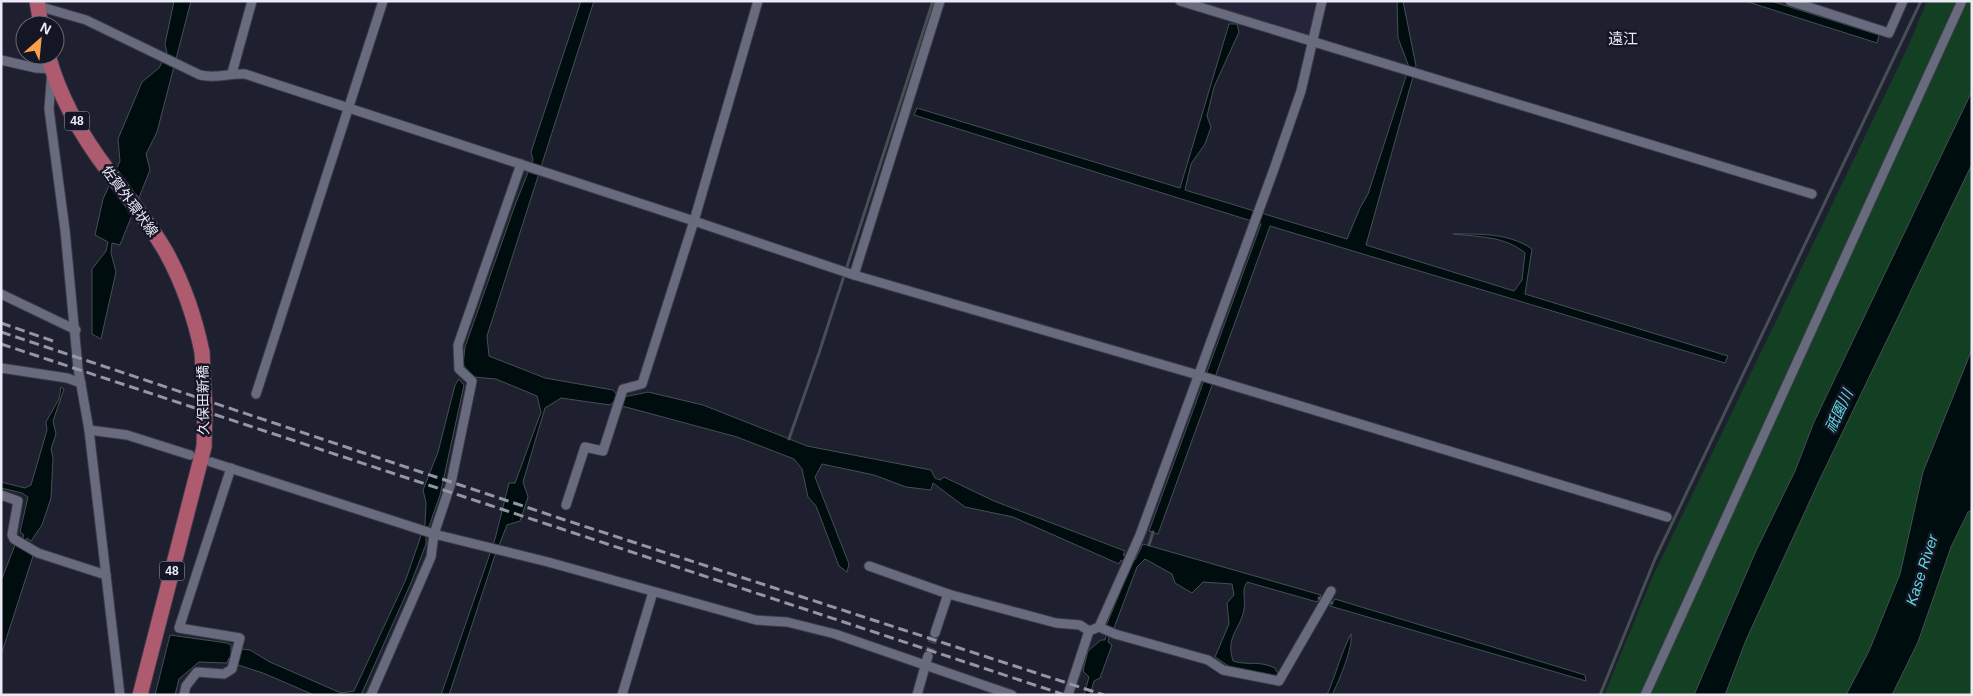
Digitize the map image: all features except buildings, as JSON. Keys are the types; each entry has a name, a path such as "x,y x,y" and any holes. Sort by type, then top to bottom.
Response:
{"main road":[{"name":"佐賀外環状線","path":"51,65 71,112 107,170 139,211 166,252 185,292 202,352"},
{"name":"久保田新橋","path":"140,695 204,447 205,411 202,352"}],"street":[{"path":"232,73 252,1"},
{"path":"256,394 383,1"},
{"path":"566,505 585,447 603,450 623,388 642,384 694,221 758,1"},
{"path":"854,275 940,1"},
{"path":"1180,1 1812,194"},
{"path":"1102,628 1200,376 1301,91 1314,42 1322,1"},
{"path":"1790,1 1889,33 1902,1"},
{"path":"1645,695 1962,1"},
{"path":"37,4 86,20 200,75 215,78 232,73 245,74 525,165 840,271 1200,376 1667,516"},
{"path":"1,60 15,63"},
{"path":"23,65 36,68 43,65"},
{"path":"50,65 49,109 120,695"},
{"path":"371,695 431,557 432,533 451,483 472,381 459,369 458,345 525,165"},
{"path":"1,294 76,330"},
{"path":"1,368 52,375 81,383"},
{"path":"89,430 127,435 190,455"},
{"path":"212,462 432,533 756,620 787,622 835,634 1012,695"},
{"path":"184,695 186,686 197,672 224,674 232,669 240,638 179,628 231,468"},
{"path":"1,495 18,501 12,535 18,541 38,553 106,575"},
{"path":"870,566 948,594 1056,624 1080,625 1089,631 1102,628 1115,634 1208,660 1224,670 1280,681 1328,597"},
{"path":"622,695 653,592"},
{"path":"935,633 948,594"},
{"path":"1068,695 1089,631"},
{"path":"917,695 928,656"}],"shaded area":[{"path":"1194,1 1318,1 1308,44"}],"green space":[{"path":"1927,1 1972,1 1972,91 1814,422 1795,471 1755,553 1694,695 1604,695 1652,578 1906,51"},
{"path":"1972,164 1972,349 1923,472 1900,574 1869,651 1846,695 1725,695 1746,640 1819,481"},
{"path":"1972,510 1972,695 1892,695 1918,642 1951,547 1969,512"}],"water":[{"path":"174,1 191,1 157,132 146,154 150,170 120,245 112,243 111,253 116,272 101,339 92,334 92,269 106,251 108,242 95,235 103,199 120,161 118,139 142,82 159,68 167,53 165,44"},
{"path":"581,1 594,1 487,336 489,356 545,378 613,390 617,395 624,397 648,392 703,405 807,446 931,470 935,478 940,480 944,477 994,501 1125,551 1123,555 1135,560 1143,544 1321,595 1317,602 1247,582 1244,589 1242,616 1232,639 1231,652 1233,661 1269,666 1275,668 1278,674 1273,678 1233,669 1215,657 1229,624 1227,603 1234,595 1232,584 1203,582 1192,593 1175,583 1172,574 1145,559 1137,567 1114,628 1111,628 1108,642 1112,645 1100,678 1094,681 1090,695 1084,695 1089,677 1083,671 1088,651 1101,640 1105,640 1109,627 1106,626 1131,565 1121,560 1119,564 1013,517 965,507 933,483 931,490 906,487 874,475 822,464 815,477 849,564 847,572 839,566 816,506 808,497 802,469 794,459 737,437 622,406 622,402 616,400 610,405 561,398 545,408 523,482 528,497 520,521 507,525 494,558 449,695 441,695 495,539 509,483 515,483 541,412 537,396 496,379 474,377 463,365 465,347 515,205 533,160 531,152"},
{"path":"1397,1 1403,1 1416,66 1366,245 1514,291 1522,280 1525,253 1517,247 1500,240 1453,234 1474,234 1514,240 1532,249 1525,294 1728,356 1725,363 1270,226 1158,534 1149,531 1261,224 914,115 917,108 1180,188 1229,24 1237,24 1239,32 1214,87 1207,116 1211,127 1205,144 1191,164 1185,190 1347,239 1368,194 1409,67 1398,38"},
{"path":"1745,1 1771,1 1879,35 1877,43"},
{"name":"祇園川","path":"1972,91 1972,164 1819,481 1746,640 1725,695 1694,695 1755,553 1795,471 1814,422"},
{"name":"Kase River","path":"1972,349 1972,510 1968,512 1951,547 1918,642 1892,695 1846,695 1869,651 1900,574 1923,472"},
{"path":"459,379 464,385 440,495 426,535 426,544 411,583 361,695 314,695 263,673 238,665 238,660 229,658 227,663 199,662 179,679 175,695 155,695 170,635 227,643 231,645 231,654 239,655 242,649 250,650 270,662 341,693 354,691 406,579 425,524 426,503 423,490 438,452 455,385"},
{"path":"61,387 64,389 53,421 56,434 51,449 53,458 51,498 42,525 31,541 27,538 24,548 33,556 1,655 1,581 15,545 19,546 24,535 20,532 28,497 22,493 1,488 1,482 25,488 31,485 47,430 46,422 59,399"},
{"path":"1335,599 1585,675 1586,681 1330,606"},
{"path":"1351,634 1348,656 1342,673 1332,695 1327,695 1344,649"}],"waterway":[{"path":"789,439 819,353 933,1"},
{"path":"1600,695 1655,559 1921,1"},
{"path":"1149,545 1153,532"},
{"path":"1319,598 1332,603"}],"tunnel":[{"path":"928,656 935,633"}],"railway":[{"path":"1,323 56,342"},
{"path":"1,332 562,519 1104,695"},
{"path":"1,344 1065,695"}],"district":[{"name":"遠江","path":"1623,39"}]}
